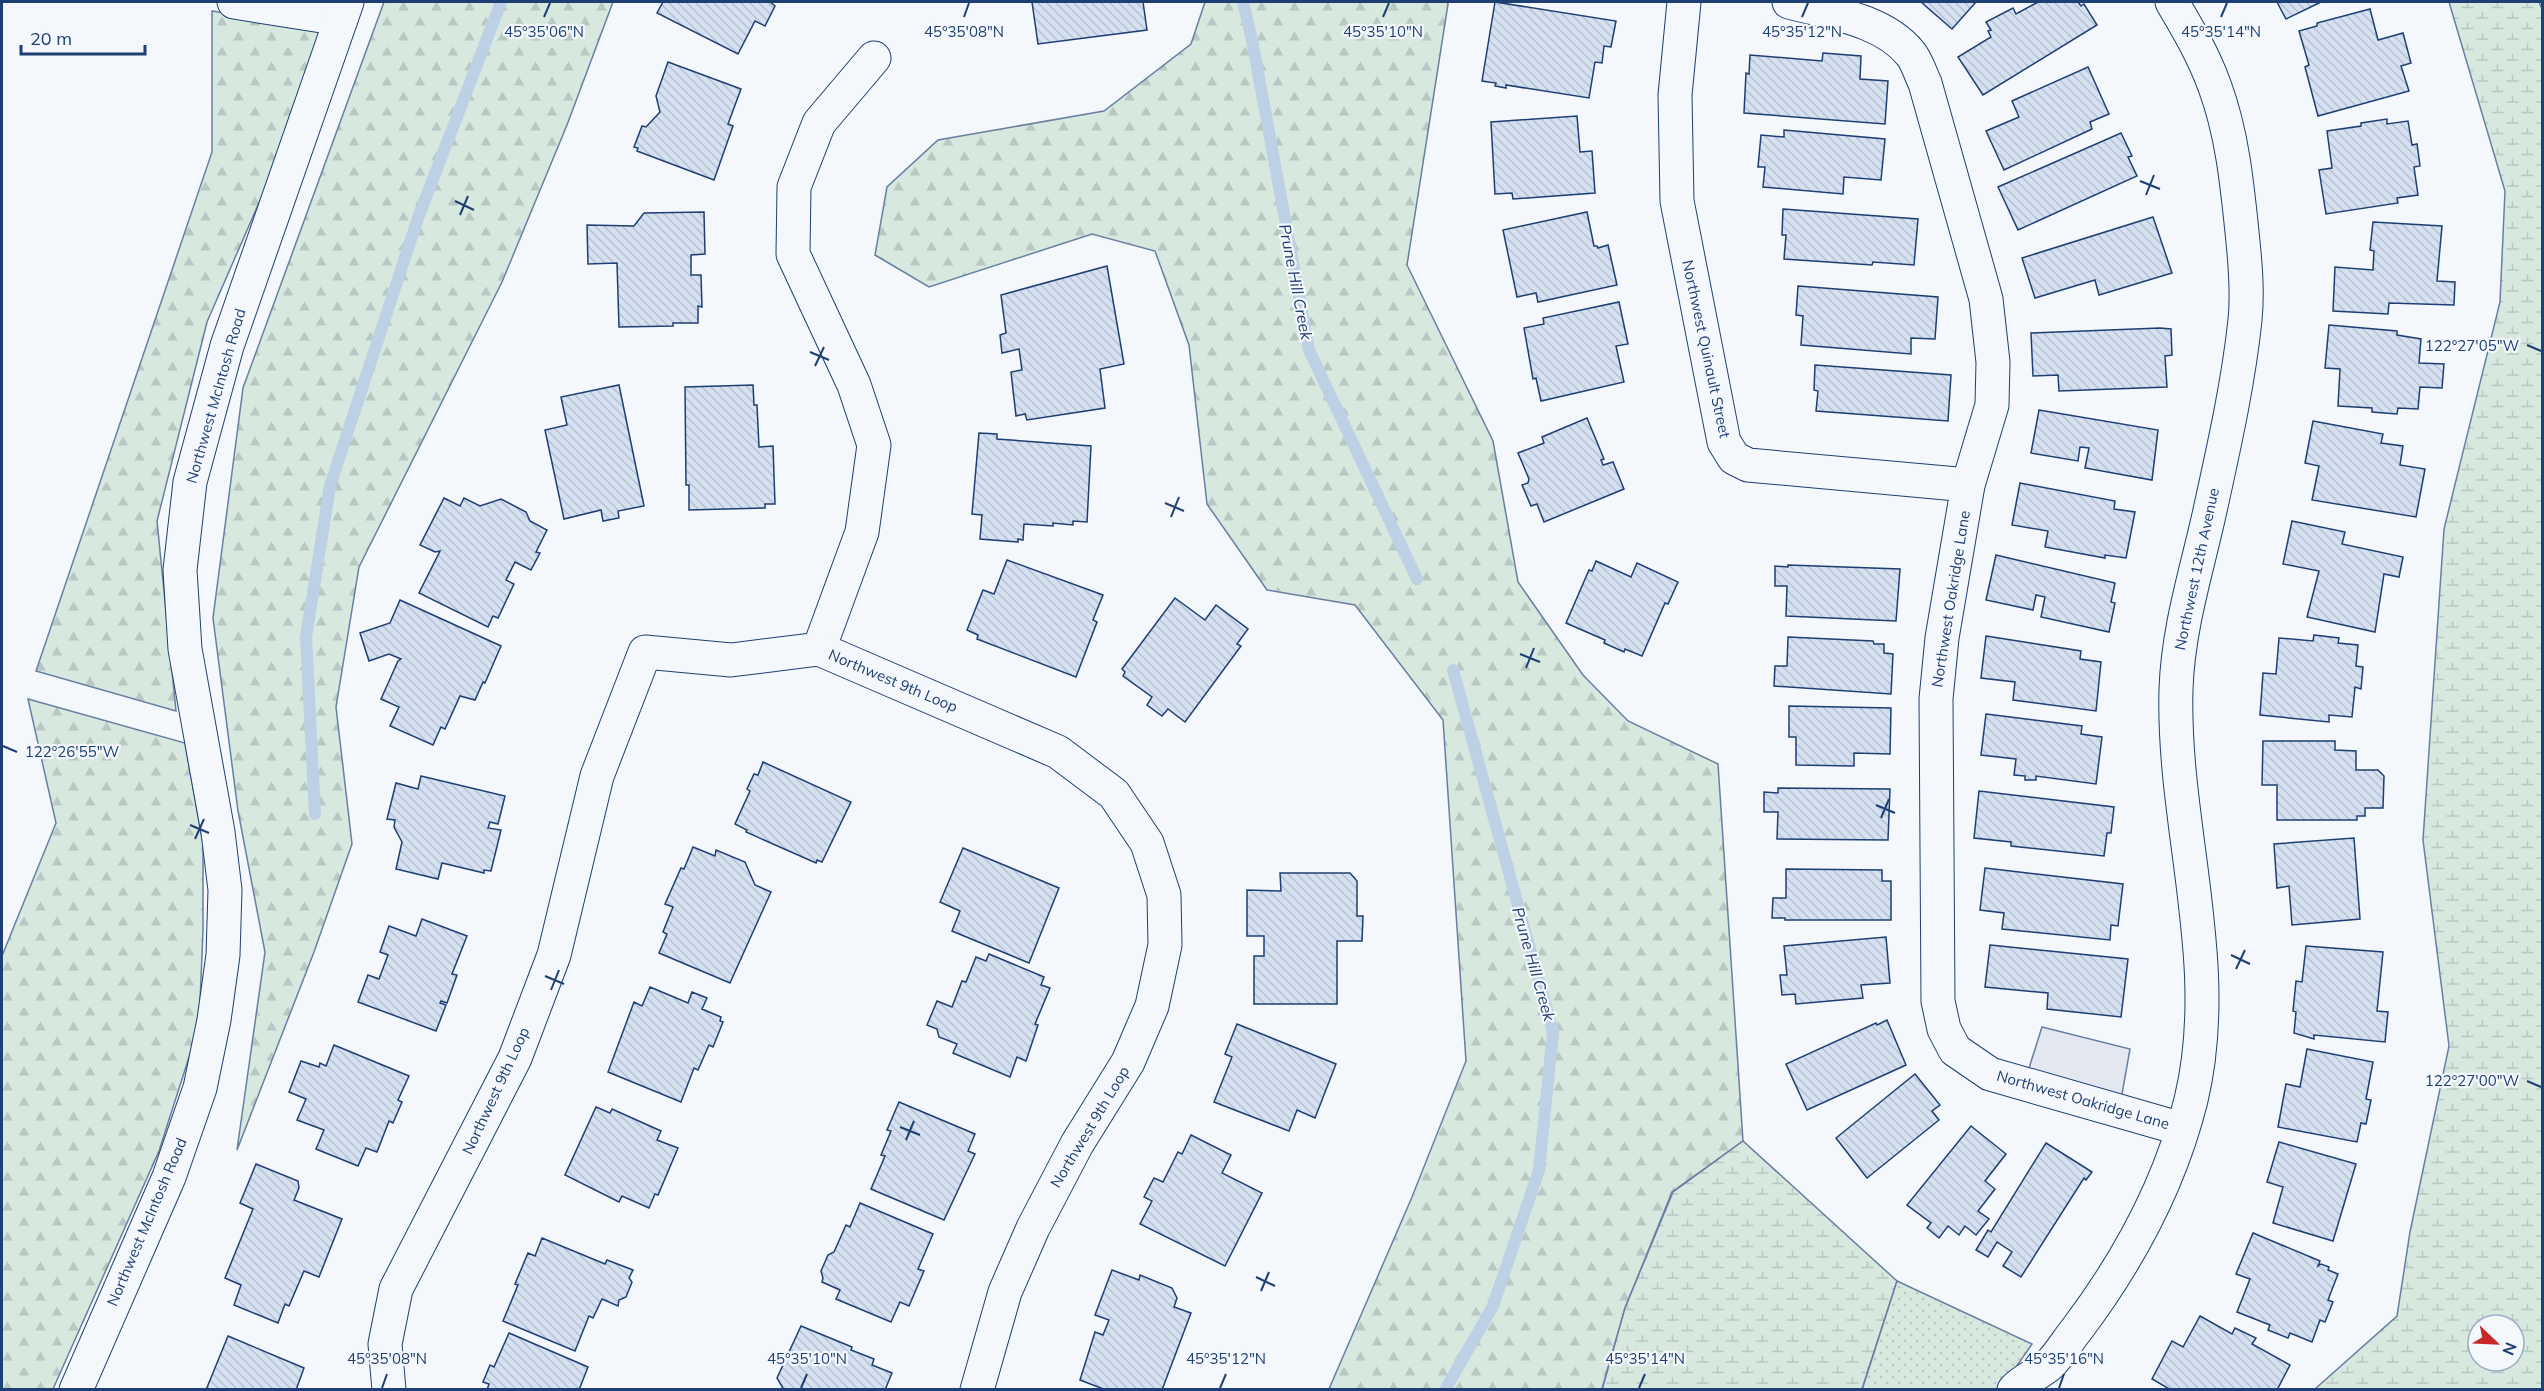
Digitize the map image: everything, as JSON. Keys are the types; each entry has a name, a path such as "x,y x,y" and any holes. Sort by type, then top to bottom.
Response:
{"street":[{"path":"234,2 344,10"},
{"name":"Northwest Quinault Street","path":"1684,2 1675,95 1677,201 1724,442 1734,458 1748,465 1968,485"},
{"name":"Northwest Oakridge Lane","path":"1789,2 1867,24 1892,35 1912,55 1925,82 1987,310 1993,362 1992,405 1968,485 1942,638 1936,699 1938,1001 1944,1029 1956,1050 1990,1074 2182,1129"},
{"name":"Northwest 12th Avenue","path":"2014,1389 2046,1377 2104,1293 2142,1229 2164,1184 2192,1097 2202,1000 2201,942 2177,754 2177,676 2186,606 2224,447 2246,316 2244,256 2229,134 2216,87 2197,43 2172,2"},
{"name":"Northwest McIntosh Road","path":"76,1389 169,1177 200,1088 214,1020 223,955 225,890 219,832 185,649 180,570 190,482 227,346 344,10"},
{"path":"819,649 862,532 874,445 854,385 793,254 794,187 819,123 874,58"},
{"name":"Northwest 9th Loop","path":"388,1389 385,1344 396,1289 515,1058 554,955 597,776 645,652 731,660 819,649 1058,752 1114,794 1147,843 1164,895 1165,945 1152,1006 1128,1062 1077,1144 1033,1228 1005,1292 977,1389"}],"green space":[{"path":"384,2 613,2 567,125 502,282 359,567 336,707 352,844 314,952 237,1150 265,952 238,811 213,618 243,388"},
{"path":"1205,2 1447,2 1407,265 1493,441 1518,582 1583,675 1628,721 1718,764 1743,1141 1672,1192 1625,1308 1602,1389 1329,1389 1412,1197 1466,1061 1443,720 1355,605 1267,590 1207,504 1189,345 1155,251 1092,234 929,287 875,255 887,187 938,140 1104,111 1191,44"},
{"path":"2449,2 2539,2 2542,9 2542,1389 2315,1389 2397,1316 2410,1232 2449,1046 2423,840 2444,529 2500,302 2505,191"},
{"path":"212,11 323,28 265,189 207,322 157,521 176,711 36,671 212,152"},
{"path":"28,699 185,743 203,844 203,931 199,1026 159,1151 53,1389 2,1390 2,956 56,823"},
{"path":"1743,1141 1897,1281 1862,1389 1602,1390 1625,1308 1673,1192"},
{"path":"1897,1281 2032,1344 2001,1389 1862,1390"}],"shaded area":[{"path":"2042,1027 2130,1049 2119,1111 2024,1084"}],"building":[{"path":"663,2 770,2 775,6 765,26 755,21 738,54 657,13"},
{"path":"1032,2 1143,2 1147,30 1038,44"},
{"path":"1495,2 1616,21 1611,47 1604,46 1602,63 1595,62 1589,98 1506,85 1506,88 1495,86 1496,83 1482,81"},
{"path":"1921,2 1976,2 1952,29"},
{"path":"2038,2 2078,2 2081,6 2084,4 2097,25 1983,95 1958,57 1991,37 1988,31 1991,30 1986,22 2013,8 2016,14"},
{"path":"2277,2 2321,2 2286,19"},
{"path":"2370,9 2378,40 2403,33 2411,63 2401,66 2409,91 2318,116 2305,67 2309,65 2299,31 2317,26 2317,23"},
{"path":"1823,53 1861,56 1860,79 1888,81 1885,124 1744,113 1746,73 1749,74 1750,55 1822,61"},
{"path":"668,62 741,89 728,124 733,126 714,180 637,151 638,148 634,147 642,126 646,127 660,112 656,96"},
{"path":"2088,67 2109,114 2090,122 2092,129 2004,170 1986,131 2019,117 2012,101"},
{"path":"1577,116 1580,152 1592,151 1595,193 1513,199 1512,193 1495,194 1491,122"},
{"path":"2387,119 2387,124 2408,121 2412,145 2417,144 2420,166 2414,167 2418,195 2397,198 2398,203 2326,214 2319,170 2332,168 2327,131"},
{"path":"1784,130 1885,139 1881,180 1844,177 1843,194 1763,187 1765,167 1758,167 1761,135 1784,137"},
{"path":"2121,133 2132,156 2128,157 2137,176 2018,230 1998,187"},
{"path":"1783,209 1918,219 1914,265 1873,262 1872,265 1784,259 1786,235 1782,235"},
{"path":"704,212 705,254 691,255 691,275 701,275 702,307 698,306 698,323 619,327 617,263 588,264 587,225 634,226 644,213"},
{"path":"1587,212 1594,246 1598,248 1608,245 1617,285 1538,302 1536,293 1517,297 1503,230"},
{"path":"2153,217 2172,273 2099,295 2095,280 2035,298 2022,258"},
{"path":"2373,222 2442,226 2437,281 2455,282 2454,305 2389,303 2388,314 2333,311 2335,267 2373,270 2374,251 2370,250"},
{"path":"1107,266 1124,364 1100,369 1105,408 1027,420 1025,414 1016,416 1011,372 1022,370 1019,349 1002,353 1000,335 1006,333 1001,295"},
{"path":"1798,286 1938,297 1935,339 1911,338 1911,354 1801,345 1803,316 1796,315"},
{"path":"1619,302 1628,344 1616,346 1624,382 1541,401 1536,378 1533,379 1524,328 1544,324 1543,318"},
{"path":"2329,325 2397,331 2397,335 2421,339 2419,363 2444,364 2442,388 2420,387 2418,409 2398,408 2397,414 2372,412 2372,408 2338,406 2340,369 2325,368"},
{"path":"2171,329 2172,355 2165,356 2167,387 2059,391 2058,375 2033,376 2031,333"},
{"path":"1815,365 1951,375 1948,421 1816,411 1818,391 1814,390"},
{"path":"619,385 644,506 618,511 619,518 603,521 601,510 564,519 545,430 567,425 561,397"},
{"path":"753,385 754,405 757,405 759,447 773,446 775,504 765,504 765,508 689,510 689,485 686,485 685,387"},
{"path":"2039,410 2158,430 2152,480 2085,468 2089,448 2080,447 2078,461 2031,453"},
{"path":"1587,418 1604,459 1601,460 1603,465 1613,462 1624,489 1544,522 1537,504 1531,506 1522,485 1528,483 1529,479 1518,453 1544,443 1542,437"},
{"path":"2313,421 2383,434 2381,443 2403,446 2400,465 2425,469 2416,517 2312,500 2319,466 2305,463"},
{"path":"979,433 997,434 997,439 1091,446 1087,522 1073,521 1073,525 1053,523 1053,526 1024,524 1023,540 1018,539 1018,542 980,539 982,515 972,514"},
{"path":"2020,483 2115,501 2114,509 2135,512 2126,558 2105,555 2105,558 2045,547 2048,531 2012,525"},
{"path":"444,498 460,506 464,498 480,506 501,499 526,512 530,521 547,530 536,552 540,553 531,570 515,562 506,580 514,584 498,618 493,616 488,627 419,593 440,551 435,552 420,545"},
{"path":"2292,521 2345,532 2342,544 2403,557 2399,577 2384,574 2375,632 2307,617 2319,571 2283,564"},
{"path":"1996,555 2115,583 2111,602 2115,603 2109,632 2041,617 2045,597 2036,595 2033,610 1986,600"},
{"path":"1007,560 1103,595 1093,620 1097,622 1076,677 977,639 978,635 967,630 983,590 994,594"},
{"path":"1596,561 1631,577 1637,563 1678,582 1668,604 1665,603 1642,656 1625,649 1624,652 1604,643 1605,640 1566,623 1589,570 1592,571"},
{"path":"1788,565 1900,569 1896,621 1786,616 1787,586 1775,586 1775,566 1788,567"},
{"path":"1175,598 1205,620 1216,605 1248,629 1237,644 1241,646 1185,722 1168,709 1162,716 1147,705 1152,697 1123,676 1125,672 1122,669"},
{"path":"400,600 501,646 475,700 460,696 445,729 441,727 433,745 390,726 399,707 381,699 401,659 389,654 369,661 360,633 390,623"},
{"path":"2314,635 2339,638 2338,643 2358,645 2356,666 2363,667 2361,689 2355,687 2352,717 2329,715 2329,722 2260,715 2263,673 2276,674 2279,638 2313,641"},
{"path":"1986,636 2081,651 2080,659 2101,662 2096,711 2013,700 2015,682 1981,678"},
{"path":"1788,637 1873,641 1874,644 1884,644 1884,653 1893,654 1891,694 1774,686 1775,666 1787,666"},
{"path":"1789,706 1891,708 1890,754 1854,753 1854,766 1796,765 1796,737 1789,737"},
{"path":"1986,714 2082,726 2081,734 2102,737 2096,784 2036,776 2036,780 2025,780 2025,776 2014,775 2016,759 1981,755"},
{"path":"2263,741 2335,741 2335,750 2356,751 2356,770 2378,770 2384,776 2383,808 2365,808 2365,816 2357,816 2357,820 2277,820 2277,785 2262,785"},
{"path":"763,762 851,802 822,862 817,860 816,863 746,832 747,830 735,824 750,791 747,789 754,774 758,775"},
{"path":"421,776 505,796 498,824 490,822 488,828 501,830 491,871 484,870 484,873 442,863 438,879 396,869 402,842 394,827 395,820 387,819 396,783 418,789"},
{"path":"1778,788 1890,789 1888,840 1777,839 1778,812 1764,812 1764,792 1778,793"},
{"path":"1979,791 2114,807 2111,833 2107,833 2104,856 2011,846 2011,842 1974,838"},
{"path":"2354,838 2360,919 2292,925 2289,886 2277,888 2274,844"},
{"path":"693,847 715,856 716,850 745,862 755,885 771,892 730,983 659,953 667,934 663,932 673,907 665,904"},
{"path":"963,848 1059,888 1029,963 952,931 960,911 940,902"},
{"path":"1985,868 2123,884 2118,926 2111,925 2110,940 2002,929 2004,913 1980,910"},
{"path":"1786,869 1882,870 1882,881 1891,881 1891,920 1772,918 1773,898 1786,898"},
{"path":"1280,873 1350,873 1357,881 1357,916 1363,916 1362,941 1337,941 1337,1004 1254,1004 1254,956 1264,956 1264,936 1247,936 1247,890 1281,891"},
{"path":"422,919 467,936 452,974 457,975 447,1003 441,1001 440,1003 446,1005 436,1031 358,1002 368,975 379,979 388,955 380,952 389,926 416,936"},
{"path":"1886,937 1890,983 1861,985 1863,998 1796,1004 1795,994 1782,995 1780,975 1787,975 1784,946"},
{"path":"1990,945 2128,959 2121,1017 2047,1009 2048,993 1985,987"},
{"path":"2306,946 2383,952 2377,1011 2388,1012 2385,1042 2314,1035 2314,1039 2294,1033 2296,1012 2293,1011 2296,981 2302,982"},
{"path":"989,954 1044,977 1041,985 1050,988 1035,1024 1038,1025 1026,1061 1017,1057 1010,1077 953,1053 957,1044 939,1037 937,1029 927,1025 937,1001 952,1007 962,981 966,982 976,957 986,961"},
{"path":"650,987 688,1003 692,992 707,998 702,1009 721,1017 720,1021 723,1022 713,1047 709,1045 698,1070 694,1068 681,1102 608,1072 634,1002 642,1006"},
{"path":"1887,1020 1906,1065 1807,1110 1786,1064"},
{"path":"1237,1024 1336,1064 1315,1118 1297,1110 1289,1131 1214,1102 1232,1057 1225,1054"},
{"path":"334,1045 409,1076 398,1100 402,1102 393,1123 389,1121 377,1152 366,1148 358,1166 316,1149 324,1130 297,1120 306,1099 289,1092 301,1061 319,1067 320,1063 326,1066"},
{"path":"2307,1049 2373,1062 2366,1099 2371,1100 2366,1124 2361,1123 2357,1142 2278,1127 2286,1084 2300,1087"},
{"path":"1915,1074 1940,1105 1932,1111 1939,1120 1867,1178 1836,1138"},
{"path":"899,1102 975,1134 968,1151 975,1154 944,1220 871,1189 885,1156 881,1155 891,1131 887,1130"},
{"path":"596,1107 610,1113 612,1109 661,1131 657,1140 678,1148 658,1195 655,1194 649,1208 622,1196 619,1202 565,1175"},
{"path":"1971,1126 2006,1154 1985,1181 1995,1189 1978,1211 1989,1219 1976,1235 1965,1226 1959,1235 1948,1226 1939,1238 1927,1228 1931,1223 1907,1205"},
{"path":"1191,1135 1231,1155 1222,1173 1262,1193 1225,1266 1140,1224 1152,1201 1144,1197 1154,1178 1163,1182 1178,1152 1182,1154"},
{"path":"2279,1142 2356,1164 2333,1241 2273,1223 2283,1187 2267,1182"},
{"path":"2046,1143 2092,1172 2086,1180 2084,1178 2021,1277 2003,1266 2012,1252 1997,1242 1988,1257 1976,1250 1988,1230 1991,1232"},
{"path":"256,1164 298,1181 299,1188 294,1200 342,1219 319,1277 304,1271 289,1306 285,1304 278,1323 234,1305 241,1285 225,1278 253,1209 240,1203"},
{"path":"860,1203 933,1234 918,1269 924,1271 909,1306 900,1302 891,1322 836,1299 840,1290 822,1282 821,1271 828,1255 834,1252 846,1225 850,1227"},
{"path":"2253,1233 2320,1261 2318,1266 2321,1264 2329,1267 2328,1270 2338,1274 2328,1300 2333,1302 2325,1322 2320,1320 2312,1342 2290,1333 2288,1338 2268,1330 2270,1325 2237,1312 2250,1279 2236,1274"},
{"path":"542,1238 605,1264 607,1260 633,1270 629,1278 632,1282 626,1297 619,1300 618,1306 602,1299 593,1318 589,1316 575,1351 503,1321 528,1253 535,1256"},
{"path":"1112,1270 1139,1280 1140,1275 1172,1288 1177,1298 1174,1307 1191,1313 1162,1390 1106,1390 1080,1380 1095,1332 1103,1335 1109,1320 1095,1315"},
{"path":"2200,1316 2232,1334 2235,1328 2256,1338 2252,1344 2290,1365 2277,1390 2171,1390 2152,1379 2172,1341 2183,1347"},
{"path":"801,1326 852,1347 851,1350 874,1359 872,1365 892,1373 885,1390 784,1390 777,1378"},
{"path":"509,1333 588,1367 579,1390 487,1390 489,1384 483,1382 490,1365 494,1367"},
{"path":"228,1336 304,1368 296,1390 206,1390"}],"waterway":[{"path":"315,814 306,637 330,486 418,218 501,2"},
{"name":"Prune Hill Creek","path":"1243,2 1309,350 1417,579"},
{"name":"Prune Hill Creek","path":"1445,1390 1493,1306 1539,1170 1553,1032 1453,670"}]}
